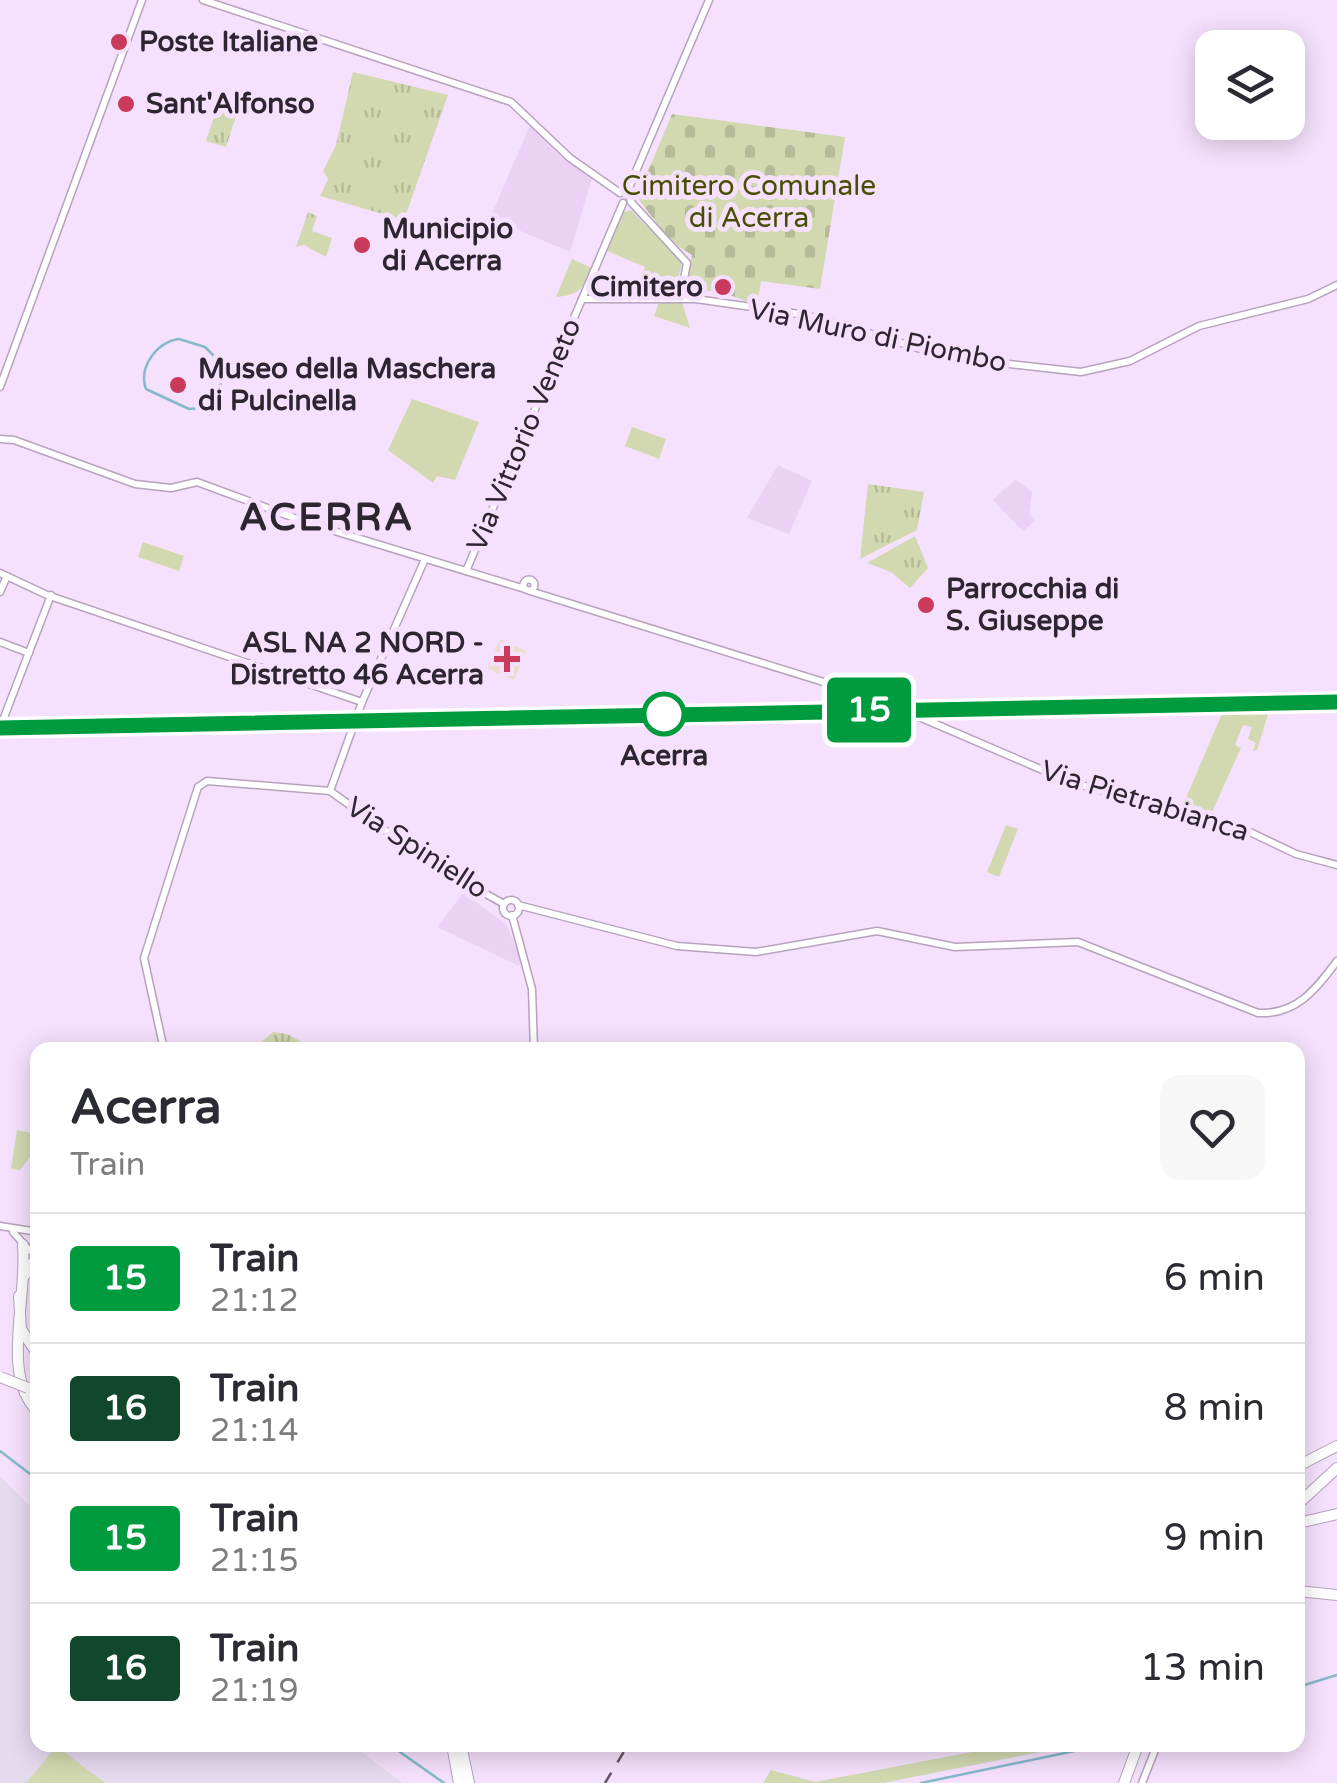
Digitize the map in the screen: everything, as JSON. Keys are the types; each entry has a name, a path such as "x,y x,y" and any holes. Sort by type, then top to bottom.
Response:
{"highway":[{"path":"3,1344 24,1262 23,1245"},
{"path":"30,1266 18,1309 21,1329 30,1343"},
{"path":"2,1360 15,1394 30,1406"},
{"path":"0,1380 30,1391"},
{"path":"1305,1462 1337,1446"},
{"path":"1305,1502 1337,1472"},
{"path":"1305,1521 1337,1514"},
{"path":"1305,1594 1337,1597"},
{"path":"458,1752 459,1783"},
{"path":"458,1752 469,1783"},
{"path":"1121,1783 1132,1752"}],"street":[{"path":"0,387 142,0"},
{"path":"203,0 519,106 570,158 624,192"},
{"path":"680,299 687,263 627,202 624,192 709,0"},
{"name":"Via Vittorio Veneto","path":"466,572 627,202"},
{"name":"Via Muro di Piombo","path":"582,299 680,299 820,318 947,357 1082,372 1130,361 1199,326 1308,299 1337,285"},
{"name":"Via Pietrabianca","path":"0,439 14,440 96,473 158,487 197,482 308,523 875,698 1073,784 1231,823 1296,854 1337,864"},
{"path":"162,1042 144,958 198,787 207,781 248,781 330,791 362,702 425,559"},
{"path":"0,592 3,575 208,652 362,702"},
{"path":"527,590 530,581"},
{"path":"510,584 530,581 547,596"},
{"path":"0,728 51,596"},
{"path":"0,642 28,653"},
{"name":"Via Spiniello","path":"330,791 434,866 504,904"},
{"name":"Via Spiniello","path":"504,904 512,900 518,906 512,916"},
{"name":"Via Spiniello","path":"504,904 505,912 512,916 532,989 534,1042"},
{"path":"518,906 677,946 756,952 877,931 955,948 1078,942 1258,1013 1284,1010 1302,1002 1337,960"},
{"path":"0,1226 30,1231"},
{"path":"11,1230 30,1249"},
{"path":"23,1245 30,1236"},
{"path":"1142,1783 1154,1752"}],"shaded area":[{"path":"530,125 557,153 592,178 570,252 490,218"},
{"path":"778,465 812,481 789,534 747,518"},
{"path":"1016,479 1032,492 1029,514 1035,521 1023,531 993,500"},
{"name":"ASL NA 2 NORD - Distretto 46 Acerra","path":"500,639 526,651 514,680 487,668"},
{"path":"463,893 506,924 522,959 519,966 437,927"},
{"path":"0,1476 30,1506 30,1752 361,1752 403,1783 0,1783"}],"green space":[{"path":"353,72 448,95 404,220 320,196 328,179 323,171 336,145"},
{"path":"217,107 237,113 226,147 206,141"},
{"name":"Cimitero Comunale di Acerra","path":"672,114 845,137 820,289 761,281 757,305 716,290 686,293 692,255 670,241 637,197"},
{"path":"631,210 682,262 675,295 633,295 645,267 607,251 622,213"},
{"path":"308,212 317,216 312,231 332,238 326,257 304,245 296,247"},
{"path":"572,259 591,268 575,292 556,297"},
{"path":"659,302 682,302 690,328 654,316"},
{"path":"412,399 479,422 455,480 437,476 433,483 388,450"},
{"path":"632,427 666,439 659,459 625,446"},
{"path":"868,484 924,492 917,530 860,559"},
{"path":"915,536 928,568 910,588 891,572 867,563"},
{"path":"143,542 184,556 179,571 138,557"},
{"path":"1270,708 1257,750 1253,751 1256,743 1248,739 1252,727 1243,725 1235,745 1241,748 1212,812 1183,805 1224,709"},
{"path":"1006,825 1018,829 999,877 987,872"},
{"path":"273,1032 302,1042 261,1042"},
{"path":"17,1130 30,1133 30,1157 20,1170 11,1169"},
{"path":"52,1752 64,1752 105,1783 26,1783"},
{"path":"971,1752 1040,1752 883,1783 763,1783 771,1770 815,1782"}],"waterway":[{"path":"179,339 205,347 218,360 221,383 208,407 189,409 146,389 145,372 151,357 163,345 179,339"},
{"path":"0,1451 30,1474"},
{"path":"1305,1685 1337,1675"},
{"path":"400,1752 444,1783"},
{"path":"921,1783 1069,1752"}],"railway":[{"path":"605,1783 624,1752"}],"train":[{"name":"15","path":"0,728 1337,702"}],"place":[{"name":"Poste Italiane","path":"119,42"},
{"name":"Sant'Alfonso","path":"126,104"},
{"name":"Municipio di Acerra","path":"362,245"},
{"name":"Cimitero","path":"723,287"},
{"name":"Museo della Maschera di Pulcinella","path":"178,385"},
{"name":"Parrocchia di S. Giuseppe","path":"926,605"},
{"name":"ASL NA 2 NORD - Distretto 46 Acerra","path":"507,659"},
{"name":"Acerra","path":"664,714"}],"district":[{"name":"ACERRA","path":"327,518"}]}
